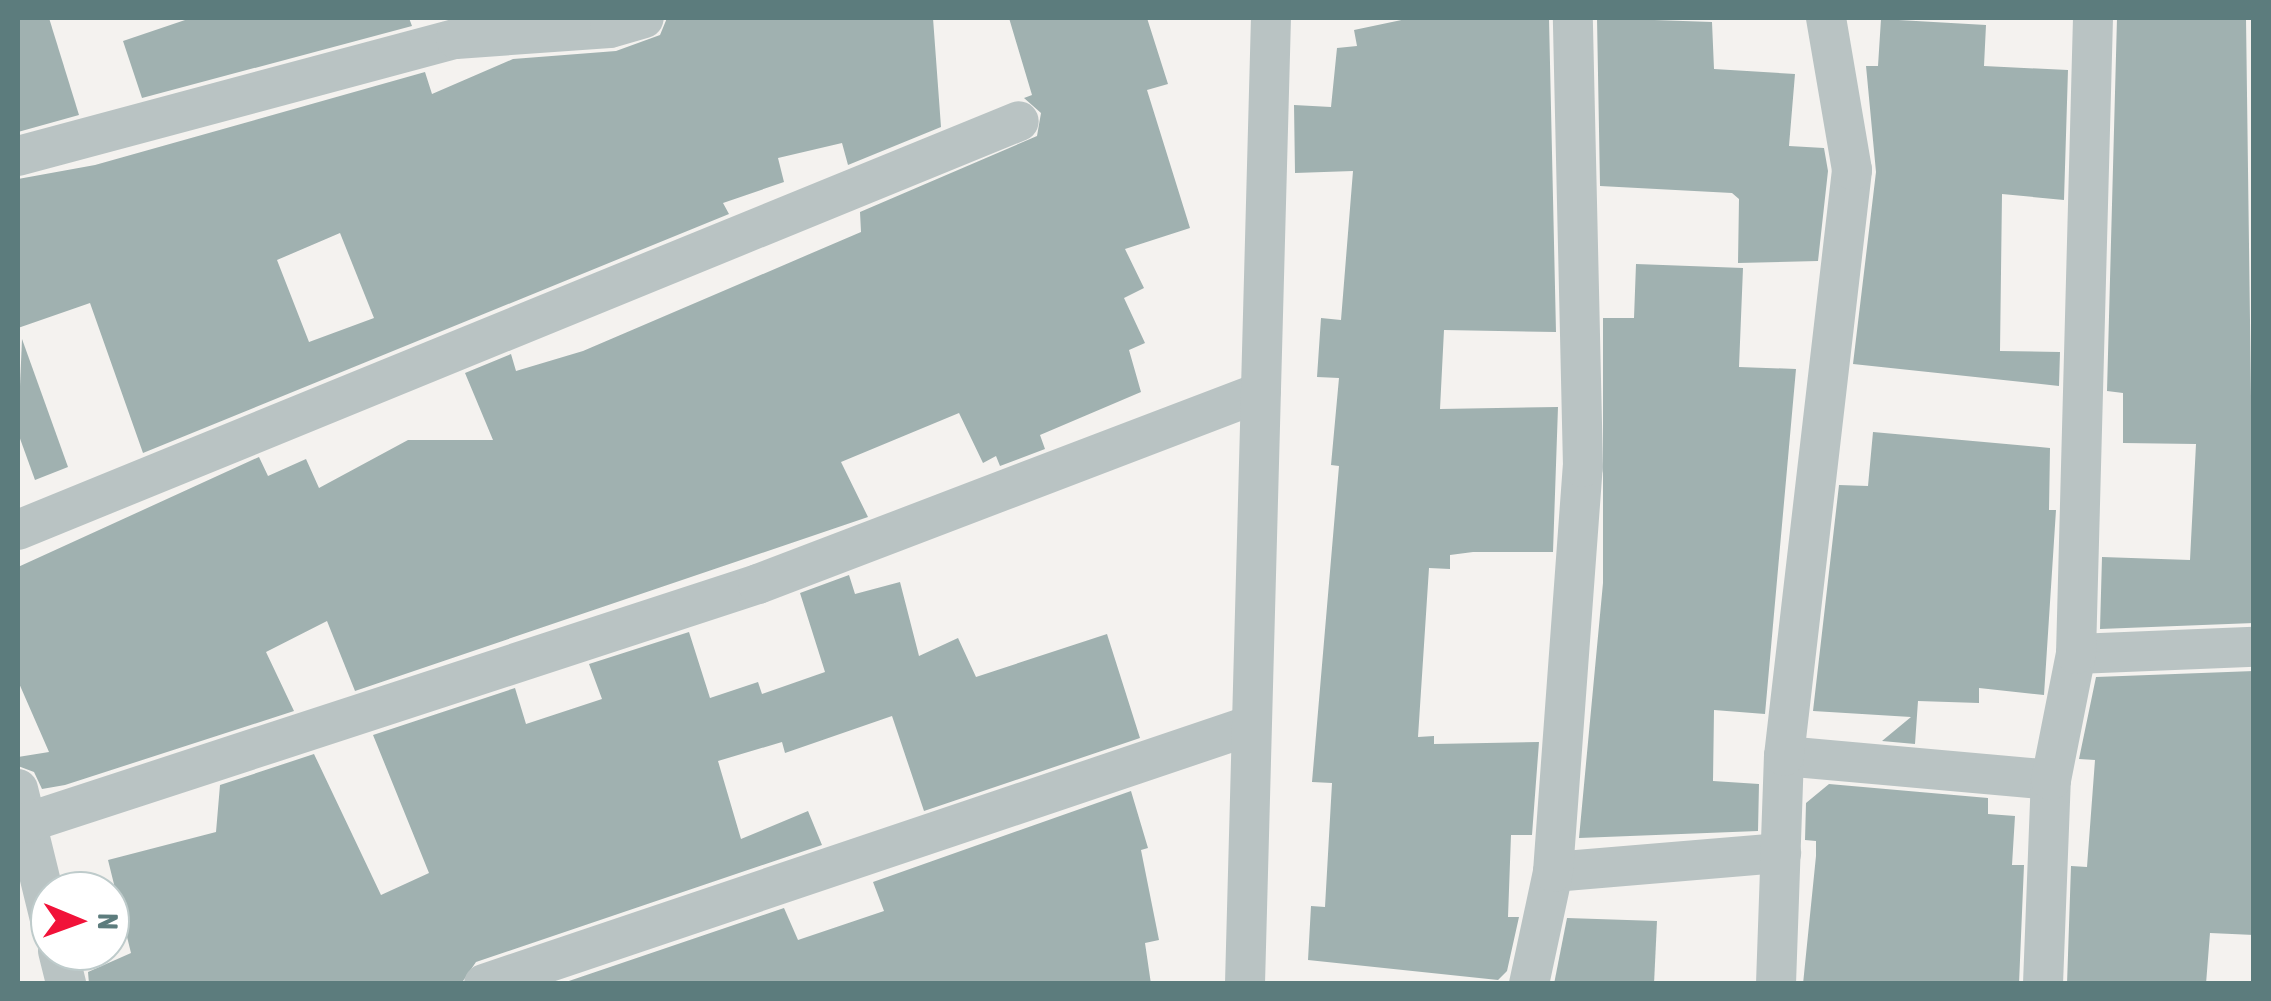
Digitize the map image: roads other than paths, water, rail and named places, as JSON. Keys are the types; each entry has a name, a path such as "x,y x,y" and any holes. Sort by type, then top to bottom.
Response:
{"street":[{"path":"18,156 456,39 610,28 644,18"},
{"path":"1245,984 1271,18"},
{"path":"1529,984 1553,872 1583,467 1572,18"},
{"path":"1776,984 1784,756 1852,170 1826,18"},
{"path":"2043,984 2051,780 2076,654 2092,18"},
{"path":"18,530 1019,121"},
{"path":"38,871 22,806 758,584 1261,392"},
{"path":"2076,654 2254,647"},
{"path":"484,984 1249,726"},
{"path":"1784,756 2051,780"},
{"path":"1553,872 1781,852"}]}
